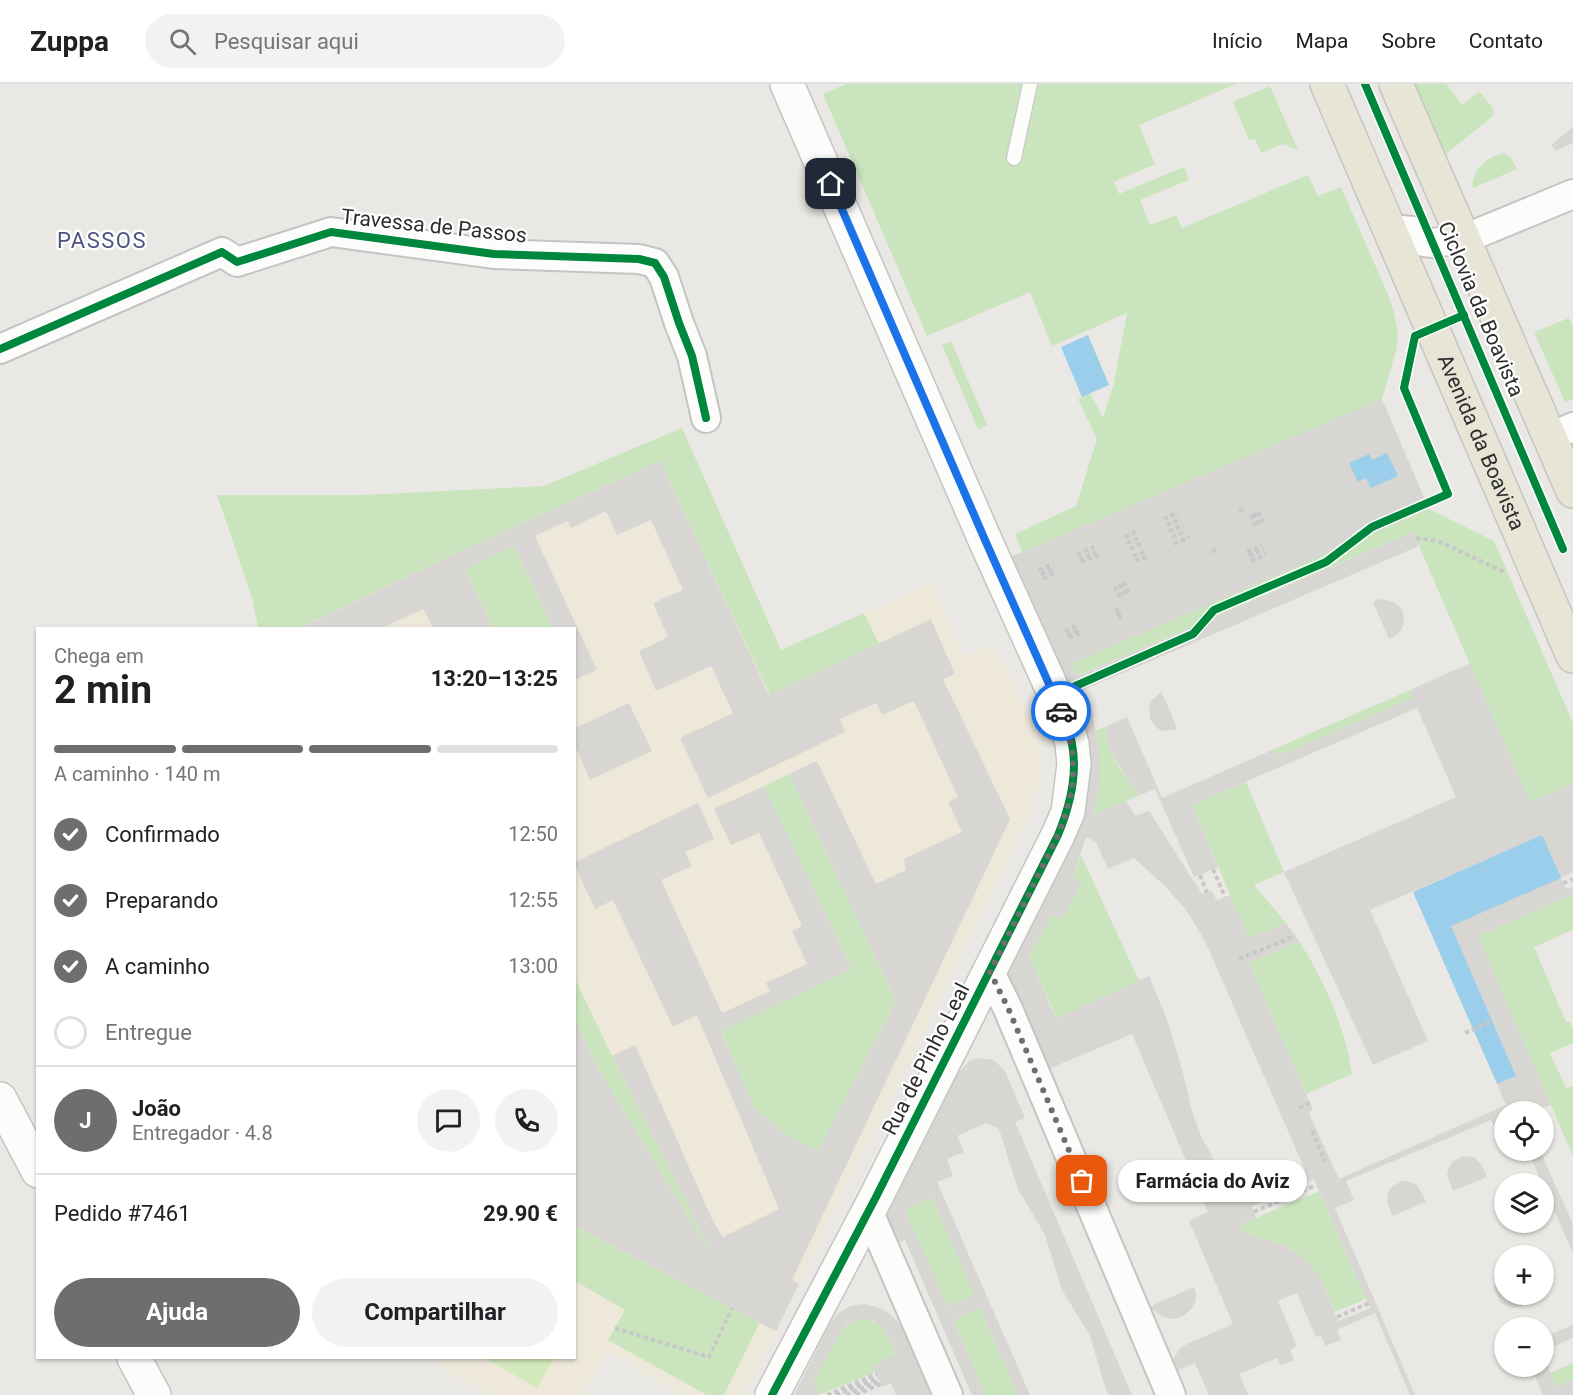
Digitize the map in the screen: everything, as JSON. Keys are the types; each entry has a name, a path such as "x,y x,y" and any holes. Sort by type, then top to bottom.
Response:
{"main road":[{"name":"Avenida da Boavista","path":"1327,84 1573,656"},
{"path":"1396,84 1464,239 1561,432 1573,491"}],"street":[{"name":"Rua de Pinho Leal","path":"772,1395 1058,835 1068,812 1074,764 1072,744 1055,695 985,540 787,84"},
{"path":"1390,229 1412,231 1424,242 1464,239 1573,194"},
{"name":"Travessa de Passos","path":"0,349 222,252 237,262 331,232 494,254 639,260 655,263 664,277 692,356 706,418"},
{"path":"990,972 1008,1008 1171,1395"},
{"path":"0,1099 36,1167"},
{"path":"868,1210 948,1395"},
{"path":"135,1359 154,1395"}],"lane":[{"path":"1014,158 1030,84"}],"path":[{"path":"1239,511 1246,508"},
{"path":"1164,519 1178,512"},
{"path":"1255,513 1259,524"},
{"path":"1167,525 1181,519"},
{"path":"1169,531 1184,525"},
{"path":"1125,537 1137,531"},
{"path":"1172,537 1186,531"},
{"path":"1174,544 1189,537"},
{"path":"1127,543 1140,538"},
{"path":"1416,538 1438,541 1508,574"},
{"path":"1130,549 1142,543"},
{"path":"1212,552 1217,549"},
{"path":"1249,556 1264,550"},
{"path":"1079,558 1096,551 1079,558"},
{"path":"1133,556 1146,551"},
{"path":"1136,561 1148,556"},
{"path":"1041,574 1055,568 1041,574"},
{"path":"1124,595 1120,584 1124,595"},
{"path":"1116,614 1122,612"},
{"path":"1067,635 1081,629 1067,635"},
{"path":"1213,869 1224,897"},
{"path":"1200,875 1207,893"},
{"path":"1563,883 1573,879"},
{"path":"1239,959 1295,936"},
{"path":"1466,1033 1492,1021"},
{"path":"1299,1108 1310,1103"},
{"path":"1312,1131 1324,1161"},
{"path":"1254,1212 1316,1185"},
{"path":"1337,1317 1369,1304"},
{"path":"615,1328 709,1357 732,1308"},
{"path":"826,1395 879,1379"},
{"path":"836,1395 879,1379"},
{"path":"846,1395 879,1379"},
{"path":"856,1395 879,1379"}],"shaded area":[{"path":"1573,127 1573,143 1556,151 1551,145"},
{"path":"1382,399 1429,509 1071,664 1078,676 1413,532 1419,546 1083,690 1092,711 1100,757 1098,795 1093,815 1126,801 1135,816 1149,811 1202,894 1212,891 1217,901 1230,895 1249,938 1286,923 1299,941 1249,963 1313,1110 1309,1113 1339,1179 1494,1110 1494,1126 1491,1120 1346,1181 1354,1200 1335,1208 1415,1395 1410,1395 1375,1313 1337,1330 1341,1340 1326,1346 1321,1336 1316,1337 1297,1293 1278,1301 1297,1346 1290,1350 1294,1360 1281,1366 1277,1358 1239,1374 1248,1395 1209,1395 1195,1363 1177,1371 1174,1358 1180,1348 1233,1324 1189,1221 1208,1212 1132,1034 1046,1070 1007,977 1007,970 1017,948 1077,833 1026,592 1011,557","holes":["1086,837 1096,842 1108,869 1134,858 1165,886 1186,910 1205,941 1305,1170 1241,1198 1218,1167 1201,1136 1191,1108 1169,1025 1149,976 1056,1019 1029,956 1053,914 1062,920 1082,882 1073,876","1314,1179 1371,1308 1338,1321 1321,1279 1309,1263 1283,1245 1248,1235 1239,1225 1256,1218 1252,1206"]},
{"path":"682,428 781,650 932,583 964,657 984,648 995,650 1003,658 1034,731 1041,756 1041,781 1025,826 744,1395 683,1395 607,1352 583,1395 489,1395 428,1359 576,1359 576,627 258,627 253,601 217,495 363,495 544,486"},
{"path":"660,461 769,695 931,619 955,674 943,679 1010,819 792,1280 799,1284 776,1331 576,1227 576,1021 597,1067 706,1246 708,1245 612,1056 635,1045 712,1219 723,1237 779,1209 697,1015 673,1027 613,900 595,909 576,868 576,862 698,803 714,839 685,852 692,866 661,880 722,1013 770,991 766,983 807,964 792,931 802,926 759,833 731,845 714,809 764,786 852,969 721,1031 754,1107 785,1134 818,1151 896,1001 789,774 817,761 876,884 906,870 904,859 962,832 948,802 958,797 914,701 882,715 876,703 840,719 845,732 708,798 680,738 733,713 711,666 656,691 639,651 668,637 653,603 683,590 651,520 617,535 606,511 571,528 567,521 535,536 597,670 576,679 576,627 553,627 514,546 465,569 493,627 432,627 423,609 384,627 304,626 459,552"},
{"path":"1381,599 1394,602 1403,611 1404,624 1401,630 1389,639 1373,602"},
{"path":"1470,663 1530,802 1573,784 1573,872 1561,878 1566,889 1573,887 1573,894 1478,936 1549,1101 1504,1101 1497,1084 1516,1076 1450,926 1560,878 1541,836 1370,910 1428,1041 1373,1065 1284,872 1456,797 1417,708 1192,805 1218,867 1194,877 1155,789 1140,795 1131,784 1109,747 1106,736 1107,726 1127,717 1162,798 1274,749 1278,756 1413,698 1410,690"},
{"path":"1161,692 1177,729 1164,731 1158,729 1150,719 1149,706"},
{"path":"629,703 652,751 590,780 576,748 576,728"},
{"path":"978,1058 994,1060 1005,1071 1025,1118 1015,1122 1132,1395 1109,1395 1106,1390 1090,1336 1062,1290 1045,1235 1018,1189 999,1129 986,1123 957,1136 964,1152 947,1159 953,1176 937,1182 1030,1395 1018,1395 980,1308 953,1320 986,1395 972,1395 905,1240 895,1244 885,1219 886,1212 958,1073 970,1061","holes":["932,1197 974,1295 948,1307 905,1210"]},
{"path":"1463,1156 1474,1157 1481,1164 1487,1177 1453,1191 1447,1175 1449,1168 1452,1162"},
{"path":"1532,1161 1545,1161 1550,1173 1538,1173"},
{"path":"1402,1181 1417,1185 1426,1202 1392,1216 1387,1200 1388,1192"},
{"path":"1554,1182 1573,1224 1573,1254 1554,1210"},
{"path":"1194,1287 1195,1302 1185,1315 1170,1319 1149,1307"},
{"path":"864,1304 889,1313 899,1323 931,1395 896,1395 891,1383 882,1387 873,1365 895,1355 882,1327 874,1321 864,1319 853,1321 845,1326 839,1336 813,1382 819,1395 794,1395 832,1320 851,1306"},
{"path":"1505,1305 1525,1305 1513,1308"},
{"path":"1573,1325 1573,1338 1554,1347 1554,1333"},
{"path":"1535,1377 1552,1377 1556,1387 1573,1380 1573,1395 1543,1395"}],"green space":[{"path":"846,84 1236,84 1139,125 1155,164 1114,182 1119,194 1184,167 1189,180 1140,200 1150,225 1176,215 1182,228 1308,175 1318,196 1341,187 1389,297 1395,317 1398,334 1396,351 1382,399 1386,410 1030,571 1015,534 1076,506 1097,439 1078,399 1090,393 1103,418 1114,383 1127,313 1052,346 1030,292 927,336 823,94"},
{"path":"1408,84 1446,84 1462,105 1479,92 1494,110 1493,116 1441,158"},
{"path":"1270,86 1298,150 1283,144 1261,153 1255,139 1249,140 1233,102"},
{"path":"1505,153 1517,169 1473,188 1477,170 1487,160"},
{"path":"1569,318 1573,327 1573,399 1565,402 1534,332"},
{"path":"951,341 987,425 978,429 942,345"},
{"path":"682,428 781,650 864,613 879,644 770,695 660,461 459,552 305,627 258,627 253,601 217,495 363,495 544,486"},
{"path":"1427,503 1429,509 1494,541 1573,723 1573,784 1530,803 1413,532 1077,676 1071,664"},
{"path":"514,546 553,627 493,627 465,569"},
{"path":"1410,690 1414,698 1278,756 1274,749"},
{"path":"1107,726 1112,754 1122,772 1140,795 1093,816 1099,774 1099,752 1095,731"},
{"path":"789,774 896,1001 818,1151 785,1134 754,1107 721,1030 852,969 764,786"},
{"path":"1246,782 1284,872 1254,885 1286,923 1249,939 1192,805"},
{"path":"1081,855 1139,981 1057,1019 1029,956 1053,914 1062,919 1082,883 1073,876"},
{"path":"1573,894 1573,930 1534,947 1566,1022 1570,1021 1573,1029 1573,1043 1550,1053 1566,1088 1573,1086 1573,1156 1554,1112 1554,1101 1549,1101 1477,936"},
{"path":"1299,941 1333,1005 1349,1056 1352,1074 1306,1094 1249,963"},
{"path":"576,981 709,1245 706,1246 597,1067 576,1021"},
{"path":"1319,1191 1366,1299 1335,1312 1321,1281 1300,1255 1280,1244 1247,1234 1239,1225"},
{"path":"932,1197 975,1295 947,1307 904,1209"},
{"path":"576,1227 760,1322 724,1395 707,1395 608,1340 625,1310 576,1282"},
{"path":"980,1308 1018,1395 986,1395 953,1320"},
{"path":"864,1319 878,1324 886,1332 895,1356 873,1365 876,1372 819,1395 813,1382 833,1344 848,1324"},
{"path":"487,1359 553,1359 537,1388"},
{"path":"1573,1363 1573,1380 1556,1387 1552,1377 1554,1377 1554,1371"}],"water":[{"path":"1088,335 1109,385 1082,397 1061,347"},
{"path":"1387,453 1398,476 1371,488 1366,478 1358,482 1349,463 1369,454 1372,460"},
{"path":"1542,835 1561,878 1451,926 1516,1076 1497,1084 1413,892"}],"cycle path":[{"name":"Ciclovia da Boavista","path":"1365,84 1563,549"},
{"path":"0,349 222,252 237,262 331,232 494,254 639,259 655,263 664,277 692,356 706,418"},
{"name":"Ciclovia da Boavista","path":"772,1395 876,1197 1058,835 1069,802 1074,756 1067,725 1055,695 1193,634 1214,610 1326,562 1372,527 1448,494 1404,388 1415,336 1464,315"}],"way so far":[{"path":"1061,711 1072,744 1074,764 1068,812 990,972 1008,1008 1082,1181"}],"place":[{"name":"Farmácia do Aviz","path":"1082,1181"}],"district":[{"name":"PASSOS","path":"102,240"}],"route":[{"path":"831,184 1061,711"}]}
